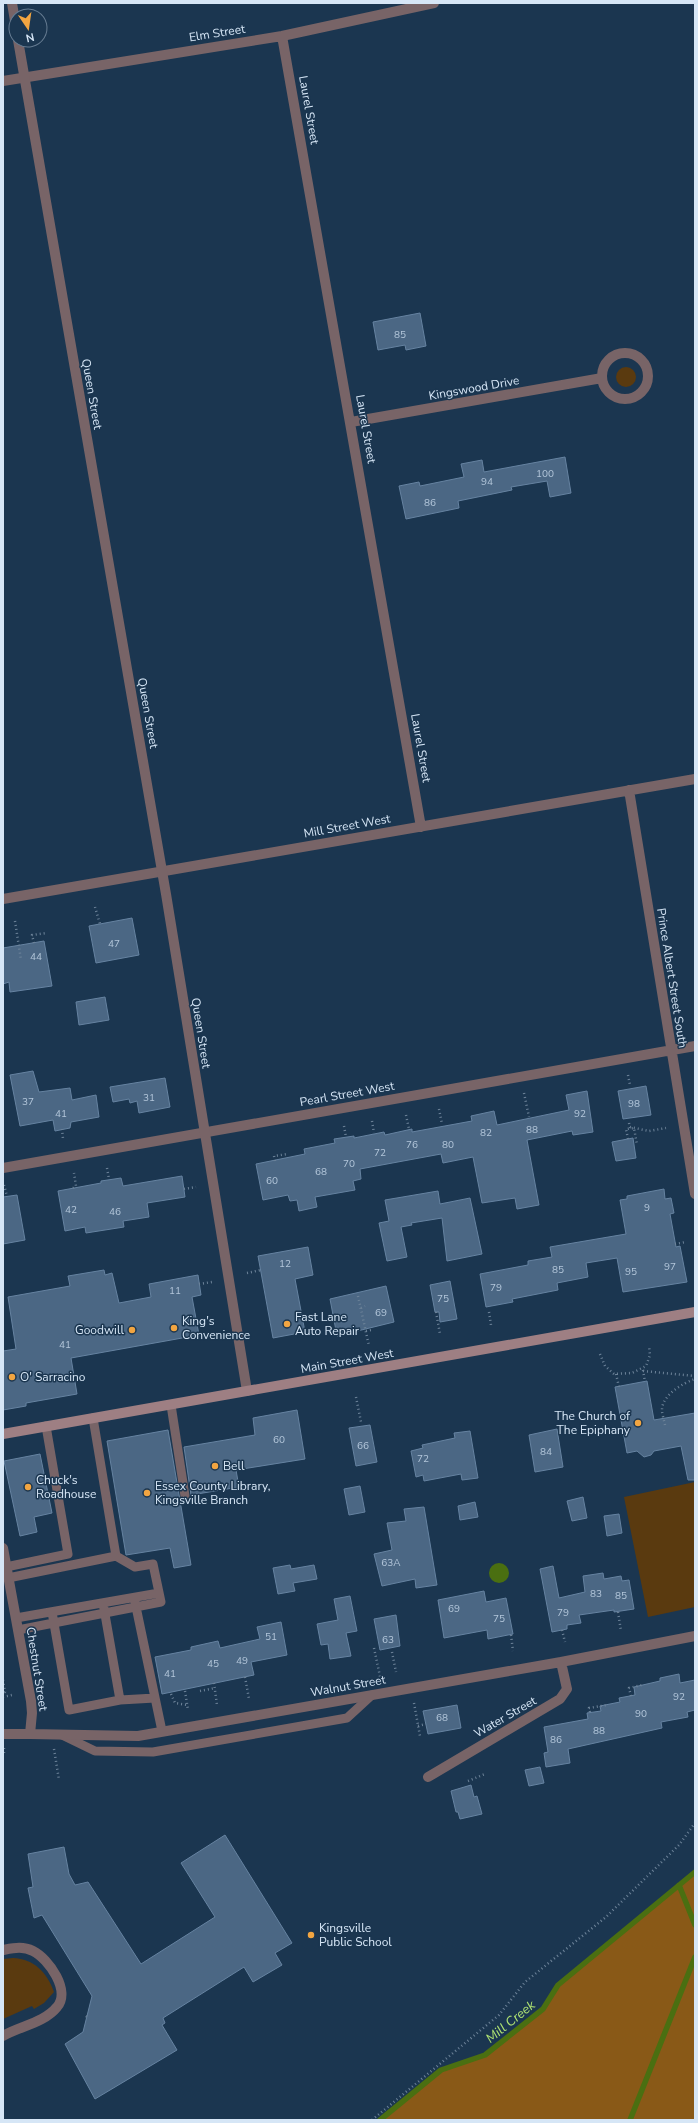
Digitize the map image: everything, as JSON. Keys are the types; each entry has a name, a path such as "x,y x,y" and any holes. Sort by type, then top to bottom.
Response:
{"main road":[{"name":"Main Street West","path":"3,1434 695,1312"}],"street":[{"name":"Elm Street","path":"3,81 282,36 434,3"},
{"name":"Laurel Street","path":"282,36 352,422 421,827"},
{"name":"Queen Street","path":"19,48 161,871 246,1391"},
{"path":"624,353 639,357 647,370 647,385 637,396 630,399 614,397 608,392 602,378 605,364 617,354 624,353"},
{"name":"Kingswood Drive","path":"352,422 602,378"},
{"name":"Mill Street West","path":"3,899 695,778"},
{"name":"Prince Albert Street South","path":"629,790 670,1050 695,1194"},
{"name":"Pearl Street West","path":"3,1168 203,1134 695,1046"},
{"name":"Chestnut Street","path":"3,1548 32,1707 30,1734"},
{"name":"Walnut Street","path":"62,1735 138,1736 562,1662 695,1636"},
{"name":"Water Street","path":"428,1777 560,1699 567,1689 562,1662"},
{"path":"3,1734 62,1735"},
{"path":"3,1950 22,1947 34,1952 45,1962 54,1974 61,1987 61,1998 58,2007 48,2016 3,2036"}],"lane":[{"path":"171,1405 186,1496"},
{"path":"93,1418 116,1556"},
{"path":"6,1567 68,1554 46,1426"},
{"path":"8,1578 116,1556 135,1567 154,1564 160,1602 18,1630"},
{"path":"16,1618 159,1593"},
{"path":"134,1597 162,1731"},
{"path":"103,1603 120,1700"},
{"path":"52,1612 69,1710 120,1700 155,1698"},
{"path":"62,1735 95,1751 153,1752 347,1718 372,1695"}],"path":[{"path":"95,906 100,924"},
{"path":"15,921 21,960"},
{"path":"34,943 32,936 47,933"},
{"path":"628,1075 630,1085"},
{"path":"524,1093 529,1117"},
{"path":"439,1109 442,1124"},
{"path":"406,1115 408,1129"},
{"path":"372,1121 374,1133"},
{"path":"629,1123 630,1127 634,1128 637,1145"},
{"path":"344,1126 346,1137"},
{"path":"628,1139 626,1129 634,1128 649,1131 666,1128"},
{"path":"62,1130 63,1139"},
{"path":"275,1161 274,1156 288,1154"},
{"path":"107,1168 109,1179"},
{"path":"73,1188 76,1186 74,1173"},
{"path":"4,1185 7,1196"},
{"path":"184,1189 196,1187"},
{"path":"675,1244 686,1242"},
{"path":"247,1273 261,1270"},
{"path":"199,1284 212,1282"},
{"path":"358,1296 369,1346"},
{"path":"361,1308 365,1306"},
{"path":"436,1312 440,1334"},
{"path":"489,1312 491,1325"},
{"path":"366,1331 371,1330 371,1327"},
{"path":"645,1382 643,1370 649,1362 649,1346"},
{"path":"600,1354 605,1366 616,1374 632,1373 643,1370 695,1376"},
{"path":"616,1374 619,1387"},
{"path":"665,1425 662,1409 664,1405 675,1389 695,1379"},
{"path":"356,1397 361,1422"},
{"path":"618,1612 621,1631"},
{"path":"562,1630 565,1642"},
{"path":"511,1635 513,1651"},
{"path":"374,1648 384,1693"},
{"path":"392,1652 396,1672"},
{"path":"244,1677 249,1699"},
{"path":"3,1680 5,1692 3,1693"},
{"path":"214,1684 217,1705"},
{"path":"631,1696 629,1688 642,1685"},
{"path":"200,1691 215,1688"},
{"path":"185,1691 188,1710"},
{"path":"171,1694 174,1702 182,1706 187,1705"},
{"path":"3,1697 12,1695"},
{"path":"414,1703 420,1736"},
{"path":"590,1712 589,1708 607,1705"},
{"path":"418,1726 426,1724"},
{"path":"4,1748 4,1756"},
{"path":"54,1749 59,1780"},
{"path":"468,1781 485,1774"},
{"path":"372,2120 500,2015 525,1982 606,1917 679,1845 695,1823"}],"shaded area":[{"path":"626,367 633,370 636,377 633,384 626,387 619,384 616,377 619,370"},
{"path":"695,1482 695,1607 648,1617 624,1497"},
{"path":"499,1563 506,1566 509,1573 506,1580 499,1583 492,1580 489,1573 492,1566"},
{"path":"695,1870 695,2120 380,2120 441,2070 485,2055 543,2009 558,1985"},
{"path":"13,1958 27,1961 39,1968 48,1978 54,1992 44,2003 34,2009 32,2006 3,2019 3,1959"}],"building":[{"path":"420,313 426,346 406,350 405,345 378,350 373,322"},
{"path":"565,457 571,493 550,497 547,481 511,487 512,490 458,501 459,508 406,519 399,486 419,482 420,486 464,477 461,464 482,460 484,472"},
{"path":"132,918 139,955 96,963 89,926"},
{"path":"44,941 52,986 10,992 9,982 3,984 3,948"},
{"path":"105,997 109,1020 79,1025 76,1002"},
{"path":"33,1071 39,1092 70,1088 72,1100 96,1095 99,1117 71,1122 70,1128 55,1131 53,1120 20,1126 10,1075"},
{"path":"165,1078 170,1107 139,1113 137,1101 130,1103 129,1099 113,1102 110,1087"},
{"path":"646,1086 651,1115 623,1119 618,1091"},
{"path":"587,1091 593,1132 573,1135 572,1131 527,1140 539,1205 517,1209 515,1198 482,1203 473,1157 443,1163 441,1154 360,1169 361,1179 353,1181 355,1190 315,1197 317,1207 299,1211 297,1200 290,1201 288,1195 263,1200 256,1164 305,1154 304,1149 335,1143 334,1139 354,1136 354,1138 384,1132 385,1135 412,1129 412,1132 472,1121 471,1116 494,1111 497,1125 569,1110 566,1095"},
{"path":"633,1138 636,1158 616,1161 612,1142"},
{"path":"182,1176 185,1197 147,1203 149,1217 123,1221 124,1227 86,1233 85,1227 65,1231 58,1191 121,1178 123,1186"},
{"path":"664,1189 665,1199 671,1198 674,1213 670,1214 676,1247 680,1246 687,1282 623,1292 617,1258 586,1263 588,1277 557,1283 558,1290 512,1299 513,1302 486,1307 480,1274 528,1265 528,1261 552,1257 550,1247 626,1234 620,1200 627,1199 627,1196"},
{"path":"438,1191 440,1204 470,1198 482,1254 447,1261 442,1218 411,1223 412,1225 401,1227 407,1257 387,1261 379,1223 389,1221 385,1200"},
{"path":"17,1195 25,1240 3,1244 3,1197"},
{"path":"308,1247 313,1275 295,1279 305,1332 273,1338 258,1256"},
{"path":"104,1270 105,1275 112,1273 119,1303 151,1297 149,1284 198,1275 201,1295 192,1297 199,1335 71,1358 77,1394 26,1403 26,1406 3,1410 3,1351 16,1349 8,1297 70,1286 68,1276"},
{"path":"450,1281 457,1319 440,1322 439,1312 435,1312 430,1285"},
{"path":"386,1286 394,1322 337,1336 330,1299"},
{"name":"The Church of The Epiphany","path":"647,1381 654,1420 695,1413 695,1480 688,1480 681,1446 654,1451 651,1455 644,1457 637,1451 627,1453 615,1387"},
{"path":"297,1410 305,1459 236,1470 239,1487 191,1495 184,1447 255,1435 253,1418"},
{"path":"370,1425 377,1462 356,1466 349,1428"},
{"path":"557,1429 563,1467 535,1472 529,1435"},
{"name":"Essex County Library, Kingsville Branch","path":"168,1430 191,1565 174,1568 170,1548 126,1555 107,1441"},
{"path":"470,1431 478,1478 462,1480 461,1474 424,1481 423,1475 416,1477 411,1451 423,1448 422,1445 455,1438 454,1433"},
{"name":"Chuck's Roadhouse","path":"40,1454 52,1513 34,1517 37,1532 20,1536 4,1461"},
{"path":"360,1486 365,1512 349,1515 344,1489"},
{"path":"583,1497 587,1518 572,1521 567,1501"},
{"path":"475,1502 478,1517 460,1520 458,1506"},
{"path":"424,1507 437,1585 416,1588 415,1579 382,1586 374,1554 392,1550 387,1523 406,1521 404,1509"},
{"path":"619,1514 622,1533 607,1536 604,1516"},
{"path":"290,1565 291,1569 314,1565 317,1579 293,1583 295,1591 278,1594 273,1568"},
{"path":"553,1566 559,1598 585,1592 583,1576 603,1573 604,1579 621,1576 622,1581 629,1580 634,1609 579,1615 581,1623 567,1625 567,1629 552,1632 540,1569"},
{"path":"484,1591 486,1602 506,1598 513,1634 488,1639 487,1630 444,1638 438,1600"},
{"path":"350,1596 357,1631 346,1633 351,1656 330,1659 328,1644 321,1645 317,1624 338,1620 334,1599"},
{"path":"396,1615 400,1646 380,1650 374,1619"},
{"path":"281,1622 287,1655 251,1662 254,1675 162,1694 155,1657 191,1650 191,1647 218,1641 220,1648 260,1639 257,1627"},
{"path":"679,1674 680,1683 695,1680 695,1710 687,1712 688,1717 661,1722 662,1728 568,1749 570,1763 546,1767 544,1753 548,1752 544,1727 588,1719 587,1713 601,1711 600,1706 620,1702 619,1698 635,1695 634,1687 660,1681 660,1678"},
{"path":"457,1705 461,1728 428,1734 423,1711"},
{"path":"540,1767 544,1783 529,1786 525,1770"},
{"path":"471,1785 474,1797 477,1796 482,1814 460,1819 458,1812 456,1812 451,1791"},
{"path":"225,1835 292,1943 275,1953 282,1965 253,1982 244,1967 163,2018 165,2023 162,2025 177,2050 95,2099 65,2044 83,2032 92,1996 42,1915 34,1918 28,1888 33,1887 28,1854 64,1847 69,1874 75,1885 88,1882 141,1964 215,1917 181,1863"}],"waterway":[{"name":"Mill Creek","path":"380,2120 441,2070 485,2055 543,2009 558,1985 695,1872"},
{"path":"679,1885 695,1925"},
{"path":"630,2120 695,1957"}],"place":[{"name":"Fast Lane Auto Repair","path":"287,1324"},
{"name":"King's Convenience","path":"174,1328"},
{"name":"Goodwill","path":"132,1330"},
{"name":"O' Sarracino","path":"12,1377"},
{"name":"The Church of The Epiphany","path":"638,1423"},
{"name":"Bell","path":"215,1466"},
{"name":"Chuck's Roadhouse","path":"28,1487"},
{"name":"Essex County Library, Kingsville Branch","path":"147,1493"},
{"name":"Kingsville Public School","path":"311,1935"}]}
